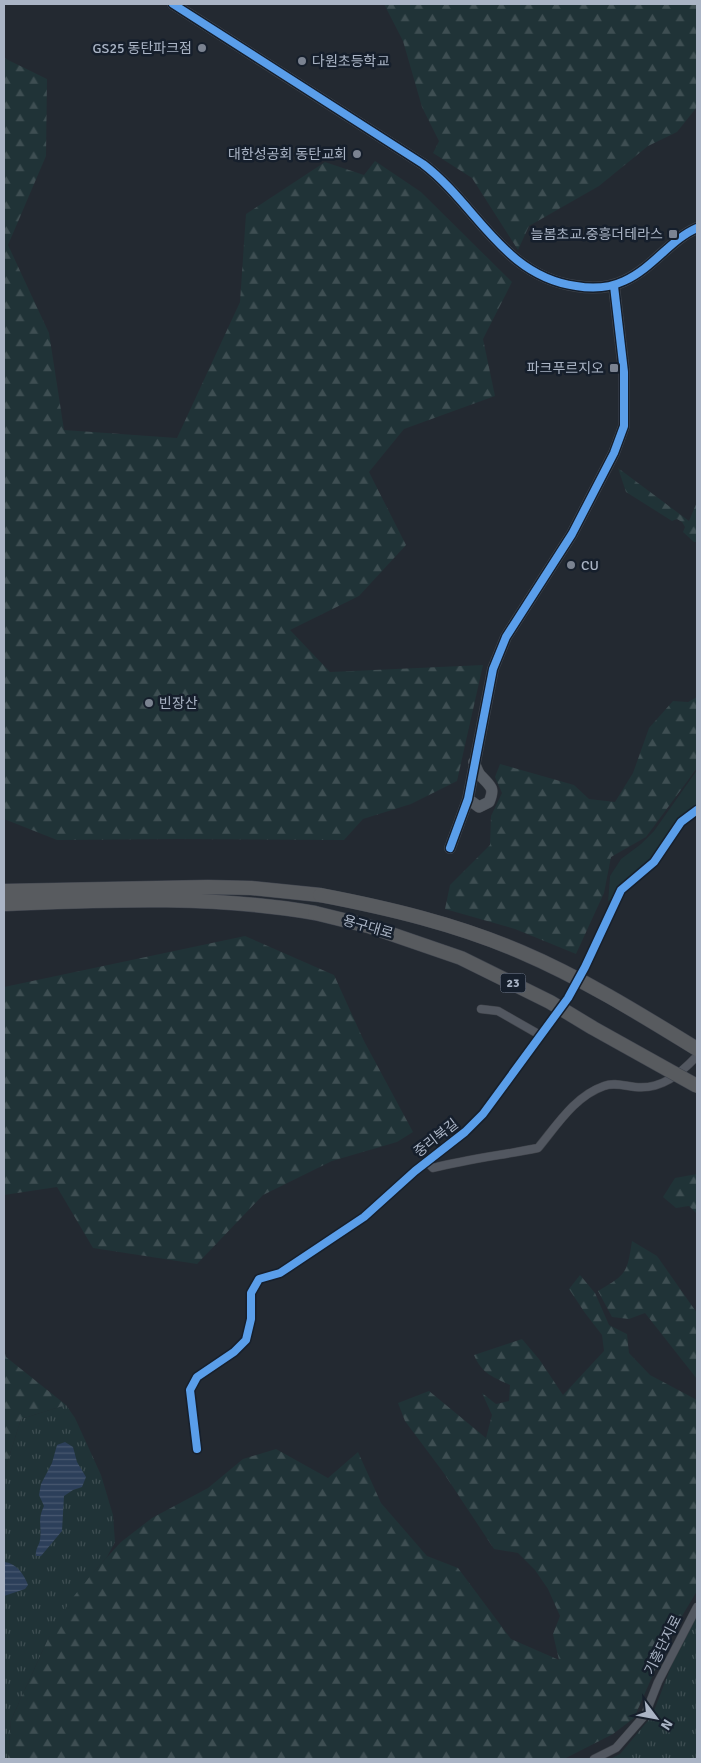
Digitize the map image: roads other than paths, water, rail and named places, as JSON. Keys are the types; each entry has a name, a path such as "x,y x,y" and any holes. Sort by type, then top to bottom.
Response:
{"highway":[{"name":"용구대로","path":"4,891 208,886 320,895 381,906 468,932 520,951 584,983 697,1049"},
{"name":"용구대로","path":"4,904 139,899 186,900 280,907 315,913 368,926 461,958 550,1002 697,1086"}],"street":[{"path":"173,4 423,164 451,188 509,255 526,268 548,280 584,287 614,286 644,270 679,240 697,228"},
{"path":"190,14 196,4"},
{"path":"450,848 468,799 493,669 506,637 572,534 614,453 624,426 624,372 614,286"},
{"path":"468,799 479,807 490,802 493,794 490,784 480,776 474,762"},
{"name":"중리북길","path":"197,1449 190,1390 198,1377 234,1352 246,1340 251,1319 252,1293 259,1279 280,1273 364,1216 452,1143 483,1114 568,998 585,967 621,890 654,862 681,822 697,810"},
{"path":"481,1009 498,1011 540,1035"},
{"path":"427,1162 433,1168 473,1158 538,1148 570,1109 596,1090 612,1084 644,1088 658,1085 680,1073 697,1056"},
{"path":"680,1073 683,1085 689,1090 697,1091"},
{"name":"기흥단지로","path":"594,1759 616,1748 645,1715 658,1682 697,1607"}],"water":[{"path":"65,1442 73,1447 77,1462 86,1477 82,1487 64,1496 62,1531 41,1556 36,1556 40,1540 40,1519 44,1506 39,1495 41,1484 52,1463 57,1445"},
{"path":"4,1562 12,1564 22,1573 28,1585 25,1589 4,1596"}],"place":[{"name":"GS25 동탄파크점","path":"202,48"},
{"name":"다원초등학교","path":"302,61"},
{"name":"대한성공회 동탄교회","path":"357,154"},
{"name":"늘봄초교.중흥더테라스","path":"673,234"},
{"name":"파크푸르지오","path":"614,368"},
{"name":"CU","path":"571,565"},
{"name":"빈장산","path":"149,703"}]}
